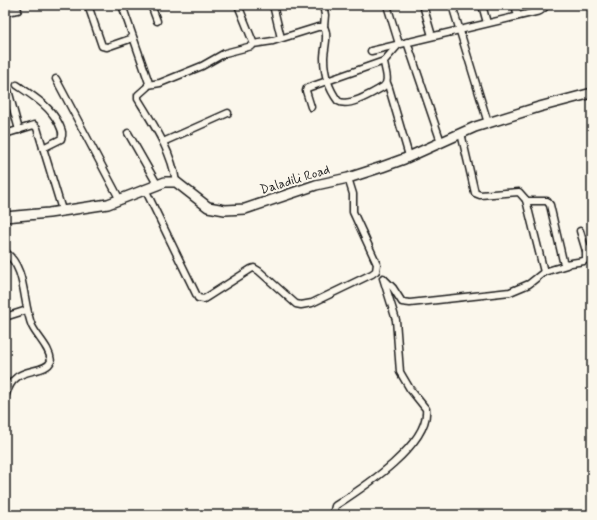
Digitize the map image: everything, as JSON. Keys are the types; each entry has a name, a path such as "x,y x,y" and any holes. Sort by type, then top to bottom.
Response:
{"main road":[{"name":"Daladili Road","path":"176,182 208,207 234,210 256,206 316,185 348,178 382,167 488,123 539,106 592,93"},
{"path":"5,217 49,213 108,204 157,184 176,182"}],"street":[{"path":"89,5 102,46 107,47 133,38"},
{"path":"122,5 148,81 148,85"},
{"path":"151,5 157,21"},
{"path":"238,5 253,44"},
{"path":"273,5 281,38"},
{"path":"323,5 326,15 324,27 326,32 324,65 335,97 342,103 346,104 383,87 387,83"},
{"path":"387,5 399,44"},
{"path":"423,5 432,36"},
{"path":"452,5 488,123"},
{"path":"482,5 487,23"},
{"path":"515,5 518,16"},
{"path":"371,51 540,11 546,5"},
{"path":"5,12 18,10"},
{"path":"176,182 172,164 163,142 138,99 138,95 148,85 160,83 202,66 225,54 249,47 253,44 265,43 318,27 324,27"},
{"path":"407,42 441,142"},
{"path":"311,107 306,89 384,61 399,44"},
{"path":"384,61 387,83 409,156"},
{"path":"5,79 19,130"},
{"path":"56,79 120,200"},
{"path":"17,85 49,110 63,134 61,139 43,148"},
{"path":"163,142 228,112"},
{"path":"5,134 36,126 62,210"},
{"path":"128,133 157,184"},
{"path":"461,133 475,193 480,195 519,192 526,200 544,272"},
{"path":"145,189 178,255 196,296 200,299 210,296 254,268 296,304 306,305 376,271 377,264 353,212 353,194 348,178"},
{"path":"526,200 549,202 562,261 567,264"},
{"path":"376,271 393,288 402,302 410,304 510,292 529,284 544,272 567,264 584,261 589,249 580,231"},
{"path":"5,252 16,264 27,310 32,324 50,354 51,361 48,366 21,374 13,380 6,392"},
{"path":"338,515 334,510 335,506 358,491 404,454 414,441 426,418 426,409 410,389 400,372 396,320 383,278"},
{"path":"5,317 27,310"}]}
